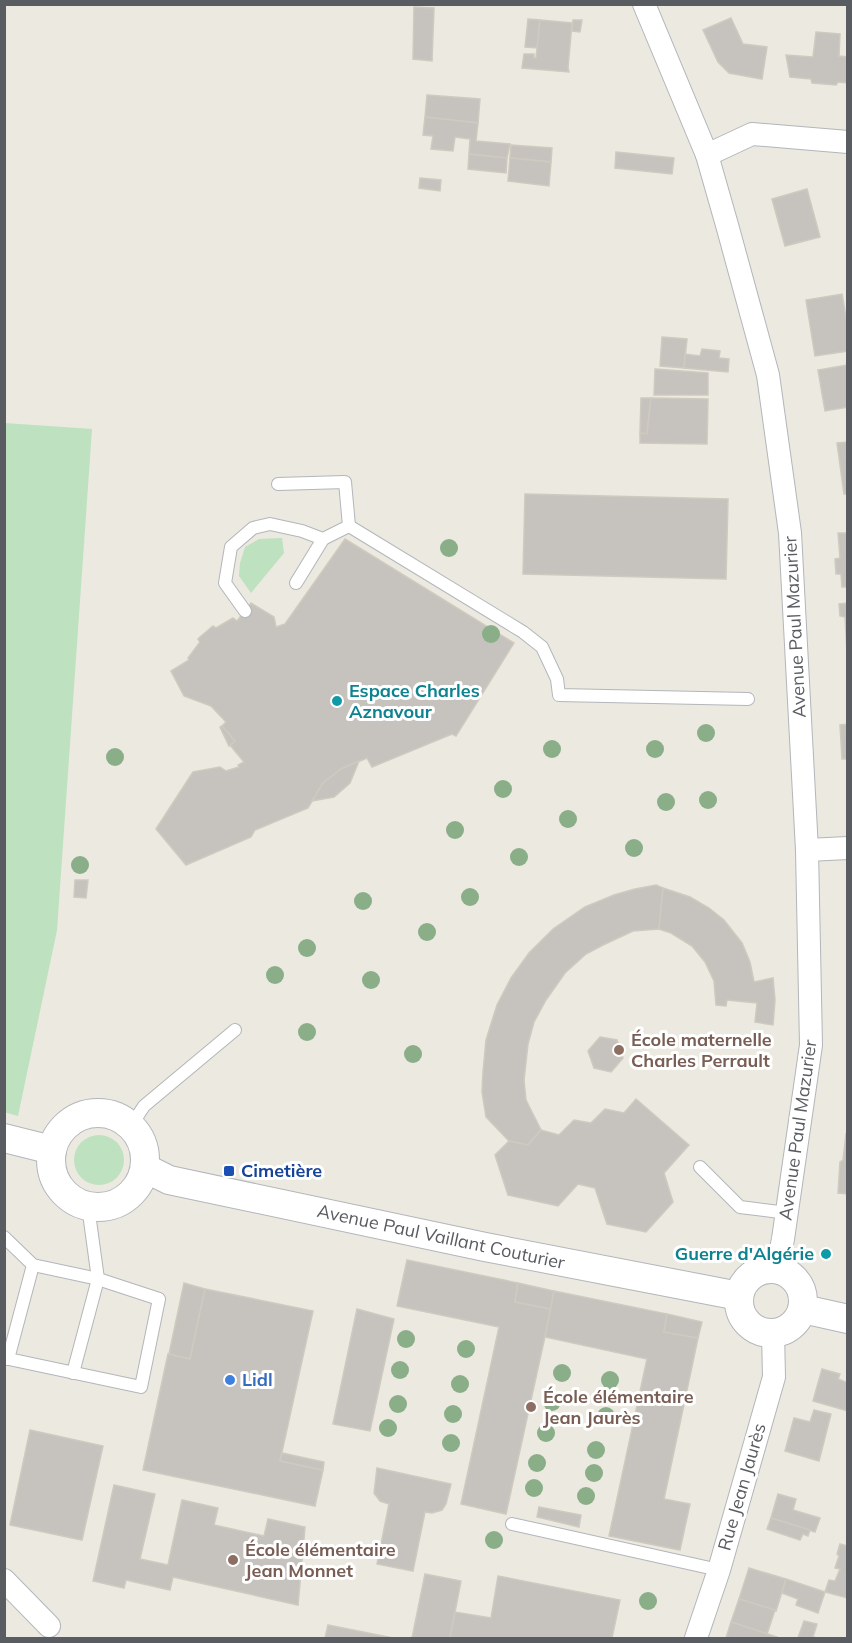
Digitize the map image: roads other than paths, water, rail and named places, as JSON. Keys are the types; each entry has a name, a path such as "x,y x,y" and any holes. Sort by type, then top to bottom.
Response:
{"street":[{"name":"Avenue Paul Mazurier","path":"644,4 707,155 768,375 790,533 807,850 811,1045 777,1269"},
{"path":"707,155 752,134 848,142"},
{"path":"807,850 848,848"},
{"path":"92,1114 106,1114 119,1118 131,1126 140,1138 145,1152 145,1168 140,1182 131,1194 118,1203 103,1207 88,1206 74,1201 55,1179 51,1165 52,1150 66,1125 92,1114"},
{"path":"4,1137 52,1150"},
{"name":"Avenue Paul Vaillant Couturier","path":"145,1168 169,1180 477,1245 739,1296"},
{"path":"777,1269 787,1272 801,1288 804,1298 803,1309 792,1326 773,1333 762,1332 751,1326 744,1318 739,1296 742,1286 756,1272 777,1269"},
{"path":"803,1309 848,1319"},
{"name":"Rue Jean Jaurès","path":"696,1638 774,1377 773,1333"},
{"path":"4,1580 49,1626"}],"lane":[{"path":"278,484 345,482 349,526"},
{"path":"245,611 225,582 231,547 253,528 270,524 302,531 323,539"},
{"path":"296,583 323,539 349,526"},
{"path":"349,526 523,632 542,647 558,678 559,695 748,699"},
{"path":"131,1126 144,1106 235,1030"},
{"path":"700,1167 741,1207 787,1213"},
{"path":"73,1373 98,1279 88,1206"},
{"path":"4,1237 33,1265 98,1279 159,1299 141,1387 6,1359 33,1265"},
{"path":"512,1524 718,1570"}],"place":[{"name":"Espace Charles Aznavour","path":"337,701"},
{"name":"École maternelle Charles Perrault","path":"619,1050"},
{"name":"Cimetière","path":"229,1171"},
{"name":"Guerre d'Algérie","path":"826,1254"},
{"name":"Lidl","path":"230,1380"},
{"name":"École élémentaire Jean Jaurès","path":"531,1407"},
{"name":"École élémentaire Jean Monnet","path":"233,1560"}]}
